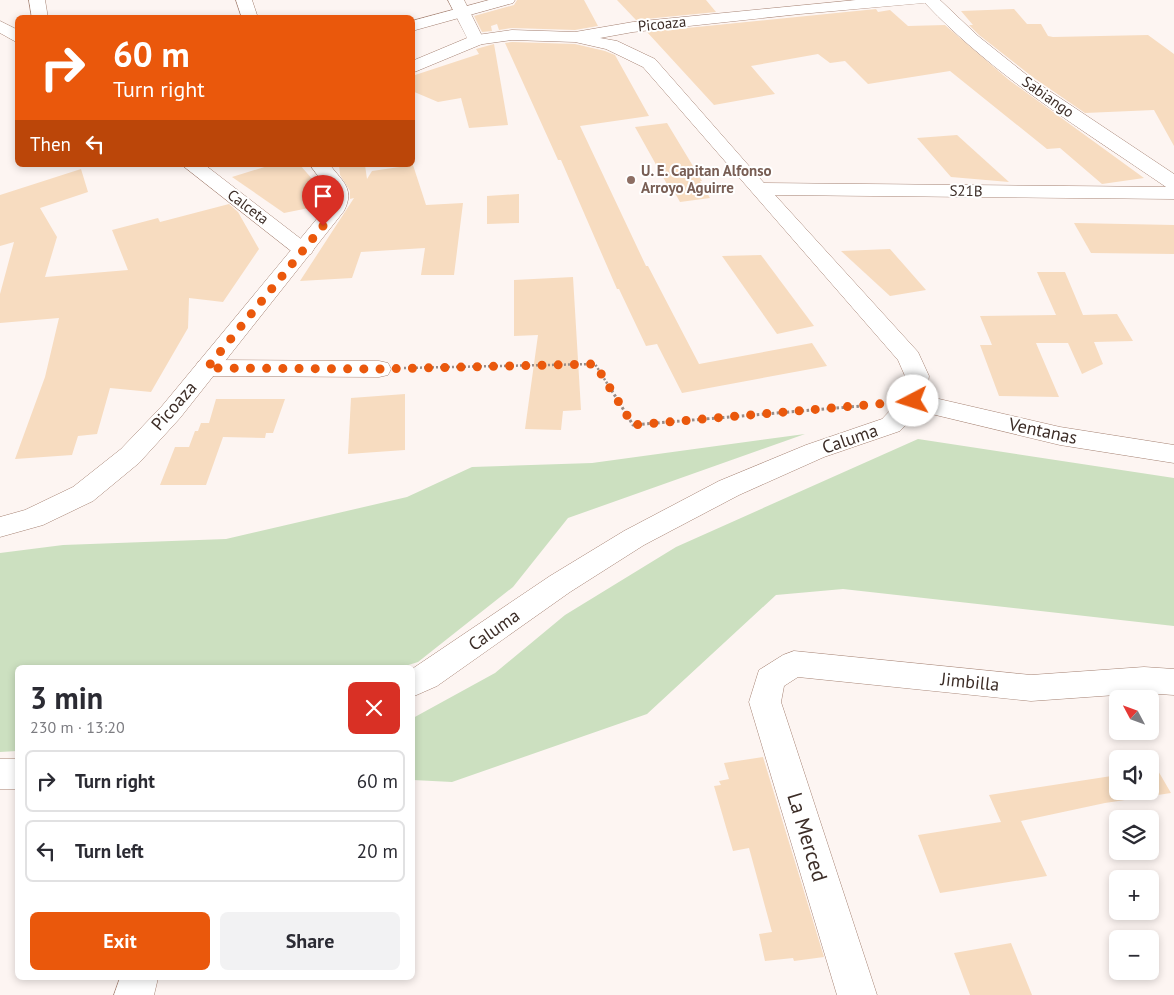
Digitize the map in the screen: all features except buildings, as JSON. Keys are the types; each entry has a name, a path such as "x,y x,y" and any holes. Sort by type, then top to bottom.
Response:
{"street":[{"path":"37,0 40,15"},
{"path":"244,0 249,15"},
{"path":"415,25 459,5 507,0"},
{"name":"Picoaza","path":"415,66 446,51 476,40 512,35 575,37 633,27 692,20 919,0"},
{"name":"Sabiango","path":"931,0 972,40 1027,84 1174,183"},
{"path":"459,5 476,40"},
{"path":"0,26 15,36"},
{"path":"575,37 611,45 649,63 758,189 909,357 917,376 913,401"},
{"name":"Calceta","path":"195,167 303,249"},
{"name":"Picoaza","path":"0,527 33,518 83,494 130,456 171,412 323,226 339,202 339,190 322,167"},
{"name":"S21B","path":"758,189 1174,193"},
{"path":"207,368 379,369"},
{"name":"Ventanas","path":"913,401 1060,436 1174,454"},
{"name":"Caluma","path":"415,683 426,678 560,584 634,538 729,488 815,451 891,425 913,401"},
{"name":"Jimbilla","path":"770,678 794,664 1031,688 1144,680 1174,682"},
{"name":"La Merced","path":"770,678 765,702 856,995"},
{"path":"0,774 15,774"},
{"path":"134,995 138,980"}],"path":[{"path":"379,369 595,364 633,425 913,401"}],"green space":[{"path":"805,434 568,518 513,587 418,662 408,665 15,665 15,751 0,752 0,553 63,545 226,539 407,497 472,467 592,463"},
{"path":"918,439 1174,478 1174,626 843,589 776,595 647,714 452,782 415,780 415,717 495,673 565,615 676,547"}],"place":[{"name":"U. E. Capitan Alfonso Arroyo Aguirre","path":"631,180"}],"route":[{"path":"323,226 207,368 379,369 595,364 633,425 913,401"}]}
